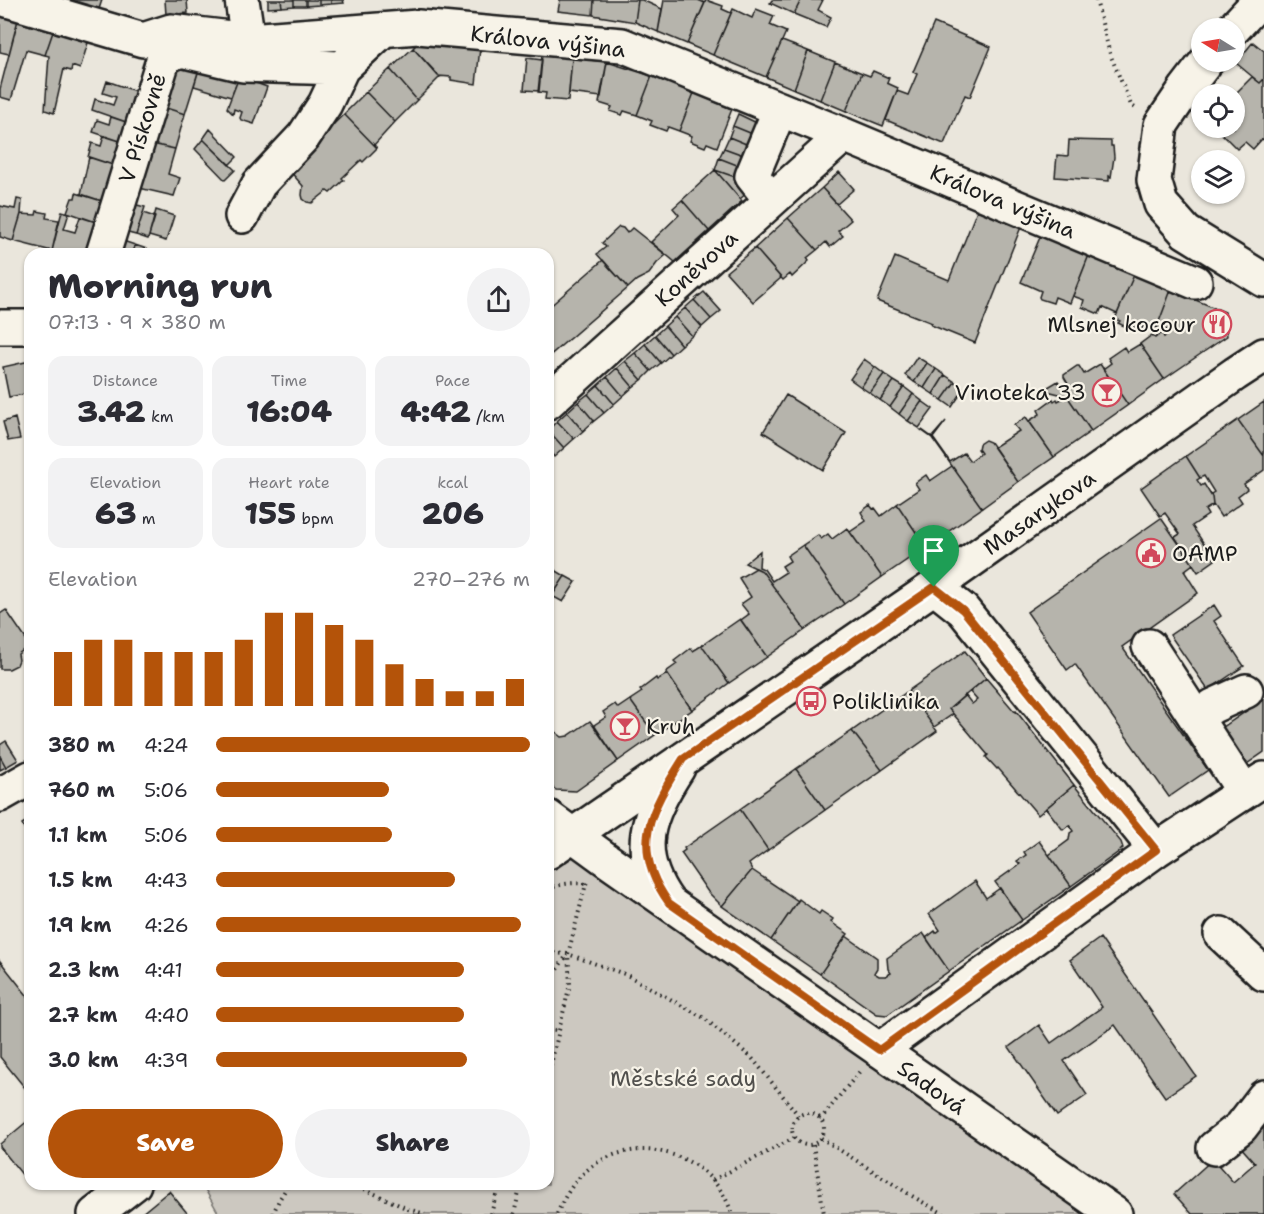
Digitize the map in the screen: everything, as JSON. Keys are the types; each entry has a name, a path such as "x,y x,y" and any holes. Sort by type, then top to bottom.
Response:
{"street":[{"name":"Králova výšina","path":"7,0 143,39 171,31 248,40 418,27 622,45 1196,282"},
{"path":"242,0 248,40"},
{"path":"1243,18 1260,0"},
{"path":"242,216 259,184 304,136 325,104 342,68 383,30"},
{"name":"V Pískovně","path":"105,248 164,57 181,50 243,65 342,68"},
{"path":"1198,72 1161,126 1154,180 1161,204 1186,232 1264,280"},
{"path":"771,200 752,176 780,109"},
{"name":"Koněvova","path":"554,397 844,135"},
{"path":"0,327 24,327"},
{"name":"Masarykova","path":"556,835 683,759 1264,356"},
{"path":"934,587 963,610 1156,850"},
{"path":"879,1050 1156,850 1254,786 1196,717 1149,646"},
{"path":"1196,717 1213,706 1246,691"},
{"path":"669,903 652,873 647,856 647,840 655,807 683,759"},
{"path":"0,795 24,781"},
{"name":"Sadová","path":"556,835 669,903 1115,1214"},
{"path":"1221,934 1264,974"},
{"path":"1214,1148 1241,1127 1264,1096"},
{"path":"95,1214 126,1190"}],"path":[{"path":"1096,0 1110,54 1131,105 1161,126"},
{"path":"554,887 567,883 586,884 568,954 570,984 554,1052"},
{"path":"554,953 568,954 627,975 704,1018 752,1058 798,1117"},
{"path":"554,974 568,954"},
{"path":"554,1030 559,1031"},
{"path":"819,1118 879,1050"},
{"path":"807,1113 812,1113 819,1118 824,1126 821,1138 813,1145 800,1144 792,1133 792,1124 798,1117 807,1113"},
{"path":"713,1180 794,1138"},
{"path":"821,1138 903,1191 944,1214"},
{"path":"813,1145 824,1214"},
{"path":"557,1214 564,1196 579,1177 599,1161 622,1152 647,1150 672,1154 694,1164 713,1180 728,1203 732,1214"},
{"path":"273,1214 286,1190"},
{"path":"366,1190 425,1214"},
{"path":"491,1214 497,1190"},
{"path":"514,1214 520,1190"}],"green space":[{"name":"Městské sady","path":"573,836 1115,1214 219,1214 205,1190 554,1190 554,848"}],"building":[{"path":"58,0 102,0 97,15"},
{"path":"165,0 187,0 188,13 166,15"},
{"path":"268,0 281,0 282,7 268,8"},
{"path":"281,0 294,0 294,6 282,7"},
{"path":"294,0 306,0 306,6 294,6"},
{"path":"306,0 319,0 319,5 306,6"},
{"path":"319,0 331,0 331,4 319,5"},
{"path":"331,0 343,0 344,3 331,4"},
{"path":"560,0 594,0 593,15 558,11"},
{"path":"594,0 638,0 635,22 593,15"},
{"path":"638,0 662,9 658,32 635,22"},
{"path":"664,0 698,0 705,3 687,44 658,32"},
{"path":"706,0 723,6 722,9 731,13 713,55 687,44"},
{"path":"772,0 801,0 794,14 770,3"},
{"path":"801,0 823,0 818,10 831,17 826,27 794,14"},
{"path":"733,9 752,18 756,9 774,16 770,25 786,32 766,77 713,55"},
{"path":"0,11 19,16 9,54 0,52"},
{"path":"19,16 55,26 45,55 26,50 11,100 0,97 0,89"},
{"path":"934,23 991,47 970,97 965,95 944,144 886,120 897,91 908,95 917,74 913,72"},
{"path":"55,26 90,36 80,69 72,66 71,71 64,69 54,113 45,110 49,56 45,55"},
{"path":"420,41 480,48 476,84 438,76 413,48"},
{"path":"782,41 808,51 794,89 766,77"},
{"path":"1253,42 1264,51 1264,79 1260,83 1245,70 1245,52"},
{"path":"413,48 440,77 417,100 390,69"},
{"path":"808,51 835,62 820,100 794,89"},
{"path":"542,55 572,58 568,101 545,99 546,93 538,92"},
{"path":"527,58 542,60 539,91 524,90"},
{"path":"572,58 607,62 601,97 569,93"},
{"path":"177,60 200,66 185,114 163,107"},
{"path":"607,62 652,76 637,115 624,111 622,115 610,111 612,107 599,103"},
{"path":"835,62 862,73 846,111 820,100"},
{"path":"200,66 239,77 231,97 194,86"},
{"path":"390,69 417,100 395,122 366,92"},
{"path":"873,71 889,78 887,83 898,88 883,126 846,111 862,73 870,76"},
{"path":"652,76 694,93 679,131 668,127 666,131 650,125 652,121 637,115"},
{"path":"239,77 267,87 254,124 241,120 242,112 234,109 233,114 227,108"},
{"path":"1252,77 1260,83 1264,79 1264,140 1262,139 1253,149 1245,142 1237,149 1226,138 1245,138 1245,84"},
{"path":"107,81 138,92 129,123 92,110 95,99 113,105 116,97 103,93"},
{"path":"366,92 395,122 374,145 344,114"},
{"path":"694,93 732,109 717,147 707,143 705,147 690,141 692,136 679,131"},
{"path":"163,107 185,114 175,149 152,144"},
{"path":"344,114 377,148 342,178 344,180 330,193 327,191 312,203 307,202 302,195 303,186 288,169"},
{"path":"738,114 759,124 755,135 733,126"},
{"path":"111,117 129,123 123,142 93,132 97,120 109,124"},
{"path":"733,126 755,135 751,146 729,137"},
{"path":"210,129 237,157 229,165 203,139"},
{"path":"104,136 123,142 116,166 88,157 92,143 101,146"},
{"path":"729,137 751,146 746,156 724,148"},
{"path":"203,139 235,170 225,180 195,149"},
{"path":"1069,140 1111,141 1114,157 1109,181 1055,177 1057,155 1068,156"},
{"path":"152,144 175,149 168,174 180,178 174,196 139,188"},
{"path":"724,148 746,156 742,167 719,158"},
{"path":"89,157 116,166 105,202 81,194"},
{"path":"719,158 742,167 738,178 715,170"},
{"path":"715,170 742,201 709,231 682,200"},
{"path":"715,170 738,178 749,191 740,199"},
{"path":"839,172 854,189 837,204 822,188"},
{"path":"822,188 851,220 838,231 843,236 830,247 826,242 817,250 788,218"},
{"path":"76,193 105,202 99,223 67,212"},
{"path":"17,199 22,200 21,214 13,241 0,237 0,206 15,209"},
{"path":"682,200 709,231 675,262 651,242 679,215 673,208"},
{"path":"133,204 145,207 136,235 124,232"},
{"path":"156,210 174,216 166,241 149,236"},
{"path":"977,210 1021,227 975,343 877,301 895,257 949,280"},
{"path":"37,211 47,213 46,218 59,220 53,248 40,248 13,241 21,214 36,215"},
{"path":"62,211 69,213 64,229 75,232 80,217 99,223 91,248 53,248"},
{"path":"143,213 155,217 148,239 136,235"},
{"path":"788,218 817,250 807,258 809,261 792,277 790,274 783,280 755,248"},
{"path":"619,227 627,233 632,228 666,255 649,274 628,288 597,254 606,247 602,243"},
{"path":"1041,235 1089,255 1070,303 1055,297 1053,303 1040,299 1041,291 1021,282"},
{"path":"123,241 135,245 134,248 121,248"},
{"path":"755,248 781,278 753,302 726,272"},
{"path":"1089,255 1134,275 1117,314 1102,307 1099,314 1082,307 1084,300 1073,296"},
{"path":"603,260 628,288 554,352 554,303"},
{"path":"1134,275 1171,290 1157,327 1149,329 1143,326 1141,330 1127,324 1126,327 1115,319"},
{"path":"1171,290 1225,312 1227,336 1164,379 1140,344 1152,335 1155,338 1162,333 1164,337 1175,329 1172,325 1170,327 1172,328 1167,330 1157,327"},
{"path":"704,292 721,311 711,319 694,300"},
{"path":"694,300 711,319 702,327 685,308"},
{"path":"685,308 702,327 692,336 675,317"},
{"path":"675,317 692,336 681,345 665,326"},
{"path":"665,326 681,345 671,354 655,335"},
{"path":"655,335 671,354 661,363 645,344"},
{"path":"645,344 661,363 651,371 635,353"},
{"path":"1140,344 1164,379 1128,405 1103,369 1111,363 1108,358 1124,347 1127,352"},
{"path":"635,353 651,371 642,380 625,361"},
{"path":"917,357 927,363 914,382 905,375"},
{"path":"864,359 875,367 861,387 850,379"},
{"path":"625,361 642,380 633,387 617,368"},
{"path":"24,362 24,394 9,397 3,367"},
{"path":"927,363 936,369 924,388 914,382"},
{"path":"1100,364 1128,405 1091,431 1067,396 1043,390 1058,381 1062,387 1068,384 1064,375 1077,366 1084,374"},
{"path":"875,367 884,374 870,393 861,387"},
{"path":"617,368 633,387 623,396 607,377"},
{"path":"936,369 945,375 933,394 924,388"},
{"path":"884,374 894,381 880,400 870,393"},
{"path":"945,375 955,382 942,400 933,394"},
{"path":"607,377 623,396 614,404 598,385"},
{"path":"894,381 904,387 890,407 880,400"},
{"path":"955,382 964,389 952,407 942,400"},
{"path":"598,385 614,404 604,413 588,394"},
{"path":"904,387 913,394 899,414 890,407"},
{"path":"588,394 604,413 594,421 578,402"},
{"path":"913,394 922,401 908,421 899,414"},
{"path":"786,395 846,433 823,470 763,432"},
{"path":"1067,396 1091,431 1054,457 1029,421 1040,414 1038,410 1053,399 1058,401"},
{"path":"922,401 933,409 919,428 908,421"},
{"path":"578,402 594,421 583,431 567,412"},
{"path":"1264,402 1264,456 1238,420"},
{"path":"567,412 583,431 574,439 557,421"},
{"path":"1026,417 1054,457 1018,482 994,447 1019,431 1014,425"},
{"path":"15,418 20,439 8,441 3,422"},
{"path":"1238,420 1264,456 1264,470 1244,484 1247,489 1238,496 1242,502 1221,517 1213,505 1211,494 1214,492 1204,476 1200,478 1186,456"},
{"path":"557,421 574,439 564,448 554,437 554,424"},
{"path":"946,421 933,438 950,462 964,453 970,461 981,453 978,449 979,444 985,440 990,442 1018,482 982,508 932,438 921,430 932,437"},
{"path":"554,437 564,448 554,457"},
{"path":"1186,456 1200,478 1197,480 1201,486 1204,484 1212,497 1213,505 1205,510 1208,515 1192,526 1215,560 1198,572 1175,537 1180,534 1165,513 1160,516 1141,488"},
{"path":"952,466 982,508 926,547 897,504 919,489 915,483 926,475 930,481"},
{"path":"897,504 926,547 882,577 850,532 866,521 861,512 870,505 881,516"},
{"path":"1161,518 1193,564 1184,571 1198,593 1122,647 1208,770 1169,797 1075,664 1067,670 1027,612"},
{"path":"847,528 882,577 844,604 803,545 818,535 821,539 828,534 832,539"},
{"path":"803,545 844,604 805,630 762,571 745,563 760,551 759,567 764,569 772,581 786,572 782,566 790,561 787,556"},
{"path":"756,568 762,571 805,630 767,657 741,620 749,614 741,604 751,597 739,578"},
{"path":"555,570 565,576 554,593"},
{"path":"565,576 576,582 563,602 554,597 554,593"},
{"path":"1214,605 1221,616 1214,621 1244,666 1208,690 1170,635"},
{"path":"6,610 24,636 24,650 18,654 17,665 9,669 0,669 0,614"},
{"path":"740,619 767,657 729,683 701,646"},
{"path":"701,646 729,683 692,710 666,672 677,664 674,661 691,648 693,651"},
{"path":"965,651 986,678 949,709 953,714 934,727 908,691"},
{"path":"667,674 692,710 655,735 630,700 656,678 657,680"},
{"path":"986,678 1016,711 1074,785 1038,815 986,757 988,755 949,709 965,695 972,704 977,700 970,692"},
{"path":"908,691 937,731 882,770 852,731"},
{"path":"1264,699 1264,752 1241,768 1216,732"},
{"path":"630,700 655,735 618,761 594,725 606,717 603,712 615,704 618,708"},
{"path":"590,721 618,761 576,791 556,790 554,789 554,731 562,737 568,736"},
{"path":"852,731 882,770 825,810 796,769"},
{"path":"6,741 18,760 6,767 0,756 0,745"},
{"path":"0,756 6,767 0,770"},
{"path":"796,769 825,810 768,850 740,809"},
{"path":"1074,785 1121,842 1123,848 1071,886 1049,855 1069,840 1070,833 1073,831 1069,825 1063,830 1046,808"},
{"path":"740,809 768,850 749,864 752,870 722,906 708,892 681,853 685,850 684,848"},
{"path":"1039,841 1071,886 1022,920 995,882 1020,864 1017,861 1026,855 1024,852"},
{"path":"752,870 798,901 771,940 722,906"},
{"path":"975,881 986,898 1000,888 1022,920 949,971 926,938 940,930 929,914"},
{"path":"799,899 819,914 821,911 833,919 831,922 848,934 820,974 771,940"},
{"path":"923,933 949,971 887,1015 877,1014 820,974 846,936 877,958 877,968 874,973 886,976 891,973 888,969 887,958"},
{"path":"1100,938 1196,1076 1165,1097 1115,1025 1064,1061 1087,1095 1057,1116 1009,1047 1039,1025 1051,1043 1102,1007 1070,960"},
{"path":"0,961 24,991 24,1087 0,1057"},
{"path":"1264,1122 1264,1214 1192,1214 1174,1194 1213,1159 1233,1182 1255,1163 1239,1145"},
{"path":"24,1124 24,1177 0,1147 0,1144"},
{"path":"169,1191 188,1214 141,1214"}],"place":[{"name":"Mlsnej kocour","path":"1217,324"},
{"name":"Vinoteka 33","path":"1107,392"},
{"name":"OAMP","path":"1151,553"},
{"name":"Poliklinika","path":"811,701"},
{"name":"Kruh","path":"625,726"}],"route":[{"path":"934,587 963,610 1156,850 879,1050 669,903 652,873 647,856 647,840 649,826 658,801 683,759 934,587"}]}
